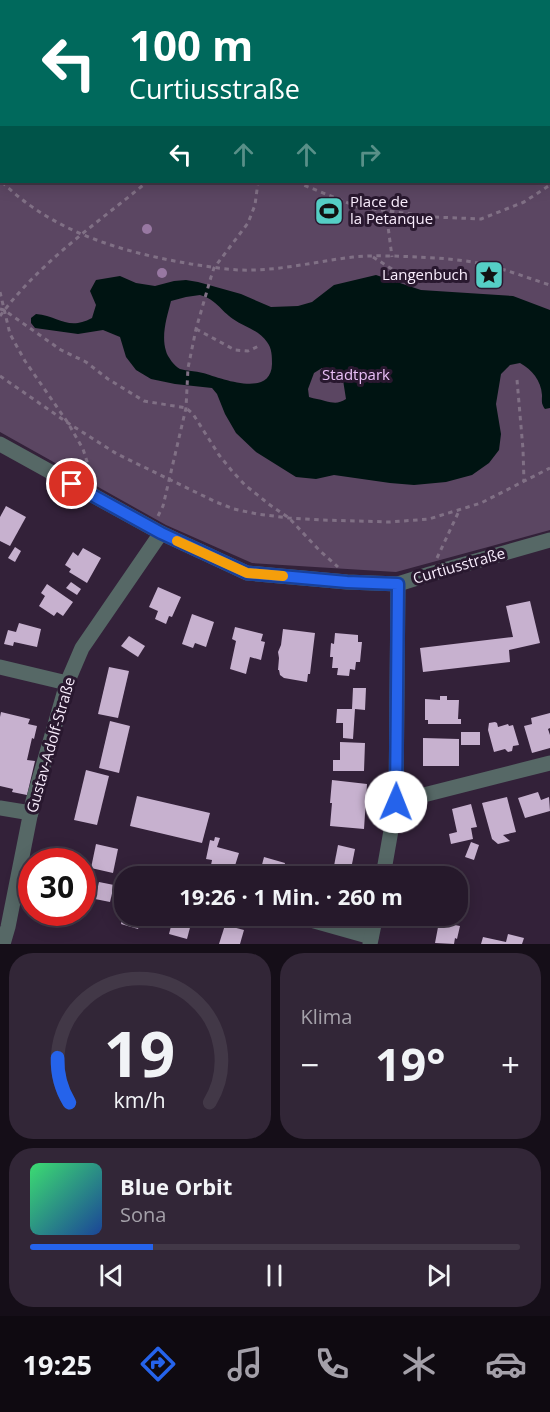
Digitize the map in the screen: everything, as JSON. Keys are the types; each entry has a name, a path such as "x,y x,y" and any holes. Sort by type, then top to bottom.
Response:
{"street":[{"name":"Curtiusstraße","path":"0,444 157,531 247,573 398,584 550,540"},
{"name":"Gustav-Adolf-Straße","path":"3,944 31,813 67,683 82,648 157,531"},
{"path":"385,866 396,802 398,584"},
{"path":"0,667 67,683"},
{"path":"396,802 550,763"},
{"path":"0,808 31,813"},
{"path":"326,926 371,941 374,926"}],"path":[{"path":"3,183 12,192 58,224 146,256 214,268 254,270 354,257 392,256 454,260 492,266 550,285"},
{"path":"0,316 2,310 28,283 81,234 146,183"},
{"path":"157,531 186,408 188,368 196,329 211,277 214,268 248,223 255,205 258,183"},
{"path":"298,183 358,207 434,217 481,219 525,202 550,185"},
{"path":"386,211 392,256"},
{"path":"373,257 418,283"},
{"path":"0,292 2,310 10,334 83,449 92,480 90,494"},
{"path":"2,310 61,350 86,362 108,379 144,401 186,408 193,414 231,471 245,485 290,518 319,550 347,575 347,582"},
{"path":"196,329 234,350 248,351 261,345"},
{"path":"0,376 117,454 200,495 234,509 258,514 322,520 390,522 429,519 481,503 550,468"},
{"path":"517,381 524,482"},
{"path":"430,574 459,511"}],"green space":[{"name":"Stadtpark","path":"0,183 550,183 550,530 396,572 252,563 166,525 0,432"}],"shaded area":[{"path":"376,275 421,290 513,296 550,310 550,408 545,409 543,405 540,385 532,372 520,363 510,365 501,374 496,404 501,434 499,450 489,463 472,475 446,482 414,485 334,475 316,479 296,477 256,452 236,433 212,388 151,379 136,370 126,357 120,337 103,330 78,334 35,328 31,323 31,318 36,314 70,323 84,322 92,318 96,305 90,291 96,280 120,276 136,283 155,286 174,281 198,282 241,294 271,307 298,306 312,302 334,285","holes":["200,295 214,302 233,319 256,332 267,342 271,350 272,364 269,375 263,381 254,384 232,382 180,369 172,361 167,353 164,339 171,301","322,368 330,374 340,373 346,399 333,403 309,397 308,389 314,373"]}],"building":[{"path":"6,506 26,517 10,546 0,541 0,517"},
{"path":"15,547 21,551 15,562 8,558"},
{"path":"83,548 101,558 87,583 69,572 71,569 65,565 73,552 78,556"},
{"path":"71,582 81,589 77,595 66,588"},
{"path":"47,584 73,602 63,616 57,612 54,616 39,606 45,596 41,593"},
{"path":"158,587 181,597 172,617 169,616 166,624 155,619 158,611 149,607"},
{"path":"530,601 540,643 509,650 510,662 423,672 420,648 513,637 506,606"},
{"path":"192,614 214,622 206,647 195,643 193,648 182,644"},
{"path":"19,623 41,629 37,647 14,642 13,646 4,644 8,630 16,632"},
{"path":"235,627 263,634 261,641 265,642 261,660 250,657 246,674 230,669 236,641 232,639"},
{"path":"283,629 315,633 307,682 284,678 280,675 278,652"},
{"path":"335,633 358,635 358,642 362,642 360,662 356,662 355,670 350,669 349,676 337,675 338,668 332,668 331,643 334,644"},
{"path":"129,636 145,646 138,657 121,646"},
{"path":"109,667 129,671 118,718 98,714"},
{"path":"353,688 366,688 365,710 355,709 353,739 343,738 343,723 336,723 337,709 352,709"},
{"path":"440,696 447,696 447,700 459,700 458,719 461,719 461,724 428,724 428,720 425,720 425,699 440,700"},
{"path":"1,712 30,719 28,724 37,726 27,760 35,761 27,795 12,792 13,789 0,786"},
{"path":"550,713 550,728 548,729 550,748 532,753 524,726 532,724 531,718"},
{"path":"110,721 130,726 119,773 99,768"},
{"path":"495,722 498,727 513,725 519,745 513,746 512,751 508,752 505,749 494,752 488,730 489,723"},
{"path":"461,732 480,732 480,745 461,745"},
{"path":"423,738 459,739 459,766 423,766"},
{"path":"340,742 365,743 364,771 333,771 333,760 340,760"},
{"path":"86,770 109,776 97,825 74,820"},
{"path":"332,780 367,784 364,829 330,826"},
{"path":"538,792 541,800 549,797 550,811 525,818 518,798"},
{"path":"137,796 210,813 202,843 130,826"},
{"path":"507,797 516,832 503,835 510,841 498,844 492,839 482,803"},
{"path":"471,804 477,827 471,828 473,839 451,844 449,834 457,832 452,809"},
{"path":"215,837 220,838 217,847 239,853 235,866 211,865 212,860 206,859 210,840 214,841"},
{"path":"471,842 479,845 474,860 465,857"},
{"path":"96,844 118,849 113,873 96,869"},
{"path":"338,845 355,849 352,866 334,866"},
{"path":"264,857 285,863 284,866 262,866"},
{"path":"99,882 114,885 110,902 96,899"},
{"path":"171,926 190,926 187,939 169,934"},
{"path":"225,926 244,930 240,944 219,944"},
{"path":"438,926 460,926 454,944 435,943"},
{"path":"508,934 524,938 522,944 481,944 483,937 506,942"}],"slow traffic":[{"path":"177,541 247,573 283,576"}],"place":[{"name":"Place de la Petanque","path":"329,211"},
{"name":"Langenbuch","path":"489,275"}],"route":[{"path":"72,484 161,533 247,573 398,584 396,802"}]}
